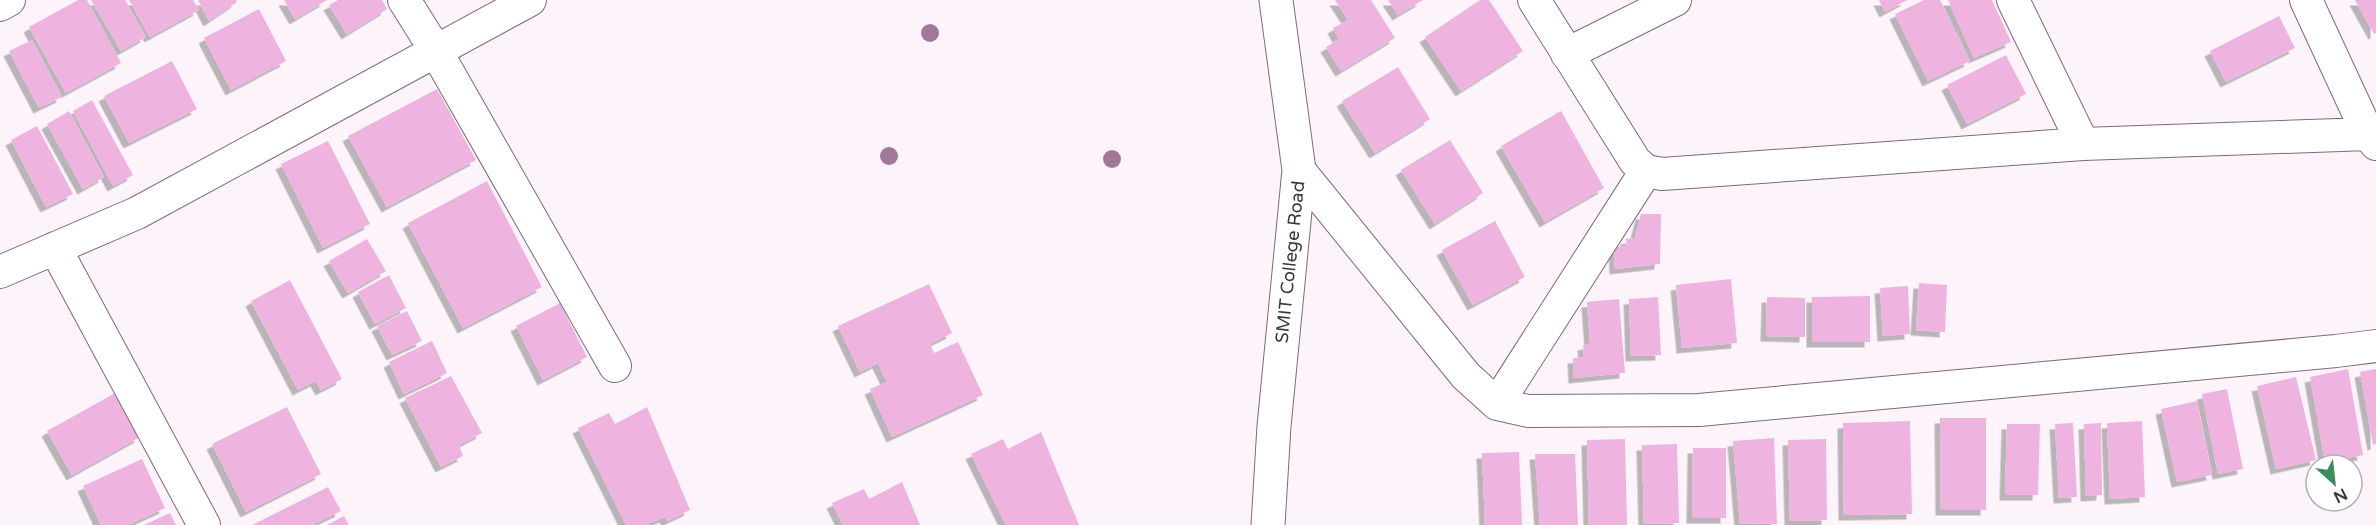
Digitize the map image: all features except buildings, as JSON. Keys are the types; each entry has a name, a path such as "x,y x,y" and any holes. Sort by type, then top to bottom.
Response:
{"main road":[{"name":"SMIT College Road","path":"1268,525 1274,426 1299,171 1276,0"}],"street":[{"path":"0,5 9,0"},
{"path":"404,0 436,51 615,366"},
{"path":"0,272 137,213 530,0"},
{"path":"1534,0 1635,161 1646,171 1662,174 2083,144 2372,139 2306,0"},
{"path":"1567,54 1675,0"},
{"path":"2013,0 2083,144"},
{"path":"1299,171 1466,376 1497,404 1528,411 1699,410 2376,346"},
{"path":"1497,404 1646,171"},
{"path":"55,248 204,525"}]}
